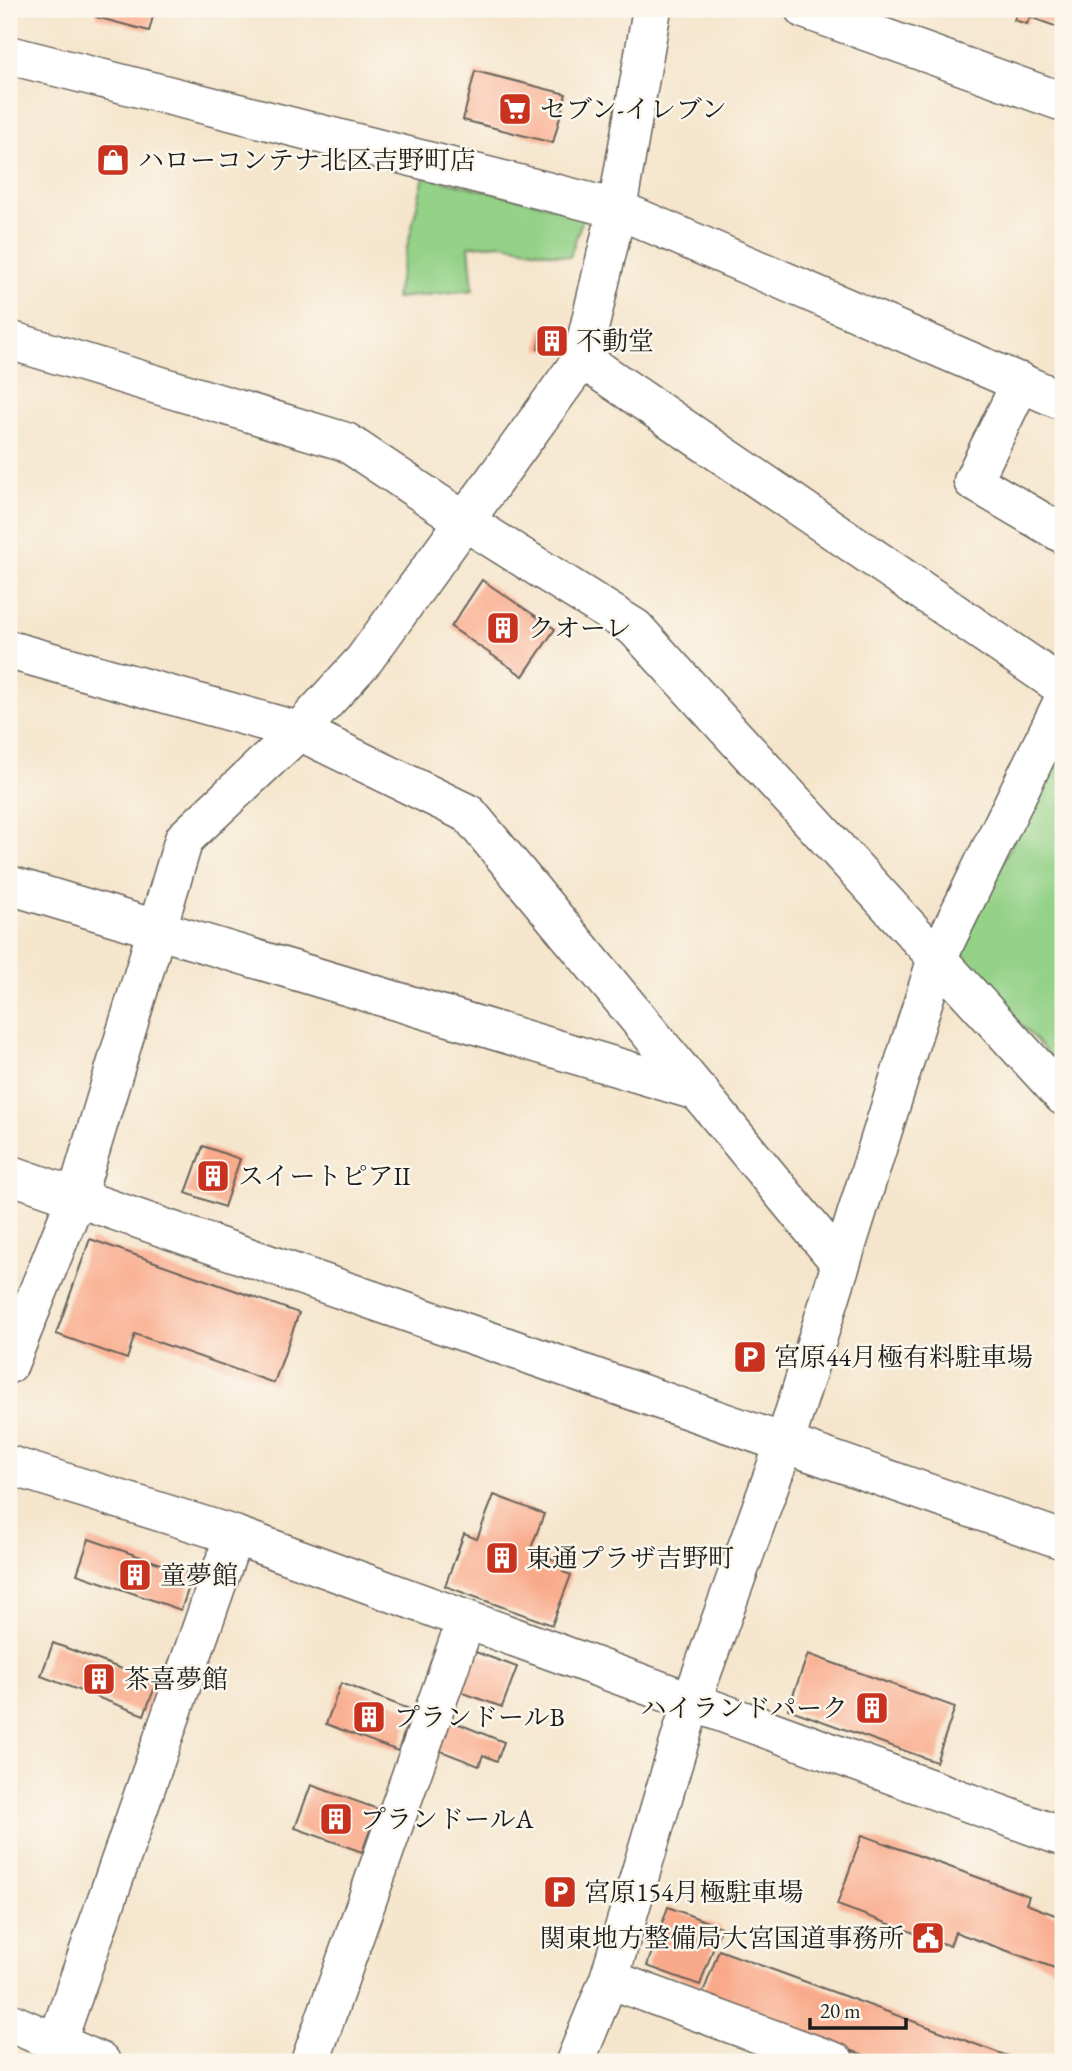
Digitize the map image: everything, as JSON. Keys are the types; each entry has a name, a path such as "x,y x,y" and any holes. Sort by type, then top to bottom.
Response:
{"street":[{"path":"9,1364 76,1198 184,839 299,731 364,660 582,359 617,209 652,9"},
{"path":"804,9 850,16 1063,102"},
{"path":"9,55 617,209 1063,401"},
{"path":"9,340 346,442 466,522 635,628 936,961 1063,1096"},
{"path":"582,359 1063,687"},
{"path":"1021,382 974,481 1063,534"},
{"path":"9,650 299,731 469,814 841,1264"},
{"path":"575,2062 608,1979 691,1703 785,1443 936,961 1063,701"},
{"path":"9,885 700,1092"},
{"path":"9,1174 1063,1540"},
{"path":"9,1465 234,1535 1063,1837"},
{"path":"101,2062 28,2039 234,1535"},
{"path":"310,2062 466,1620"},
{"path":"608,1979 835,2062"}],"green space":[{"path":"424,176 584,214 570,257 503,244 469,246 473,290 395,298"},
{"path":"1063,739 1063,1070 957,955"}],"building":[{"path":"98,9 155,9 149,31 96,17"},
{"path":"1000,9 1063,9 1063,29 1030,17 1027,24 1014,20 1016,15"},
{"path":"475,71 566,94 553,143 463,120"},
{"name":"不動堂","path":"541,329 566,333 563,353 538,349"},
{"name":"クオーレ","path":"482,580 555,629 523,676 451,627"},
{"name":"スイートピアⅡ","path":"203,1146 240,1159 224,1207 186,1193"},
{"path":"90,1239 299,1313 274,1383 135,1334 127,1359 56,1334"},
{"name":"東通プラザ吉野町","path":"494,1495 544,1514 530,1551 566,1564 563,1572 571,1575 552,1625 445,1586 464,1534 477,1539"},
{"name":"童夢館","path":"89,1539 193,1575 181,1610 77,1574"},
{"name":"茶喜夢館","path":"53,1643 157,1682 144,1715 41,1676"},
{"path":"470,1650 517,1667 502,1707 455,1690"},
{"name":"ハイランドパーク","path":"808,1654 955,1707 936,1762 788,1709"},
{"name":"プランドールB","path":"341,1683 412,1710 398,1751 326,1724"},
{"path":"444,1718 504,1742 497,1761 483,1755 479,1766 433,1748"},
{"name":"プランドールA","path":"311,1785 378,1809 362,1852 295,1828"},
{"path":"862,1835 1029,1896 1026,1904 1063,1918 1063,1971 955,1932 950,1946 837,1905"},
{"path":"668,1907 721,1927 700,1985 647,1966"},
{"path":"719,1950 1024,2062 883,2062 702,1996"}],"place":[{"name":"セブン-イレブン","path":"515,109"},
{"name":"ハローコンテナ北区吉野町店","path":"113,160"},
{"name":"不動堂","path":"552,341"},
{"name":"クオーレ","path":"503,628"},
{"name":"スイートピアⅡ","path":"213,1176"},
{"name":"宮原44月極有料駐車場","path":"750,1357"},
{"name":"東通プラザ吉野町","path":"502,1558"},
{"name":"童夢館","path":"135,1575"},
{"name":"茶喜夢館","path":"99,1679"},
{"name":"ハイランドパーク","path":"872,1708"},
{"name":"プランドールB","path":"369,1717"},
{"name":"プランドールA","path":"336,1819"},
{"name":"宮原154月極駐車場","path":"560,1892"},
{"name":"関東地方整備局大宮国道事務所","path":"928,1938"}]}
